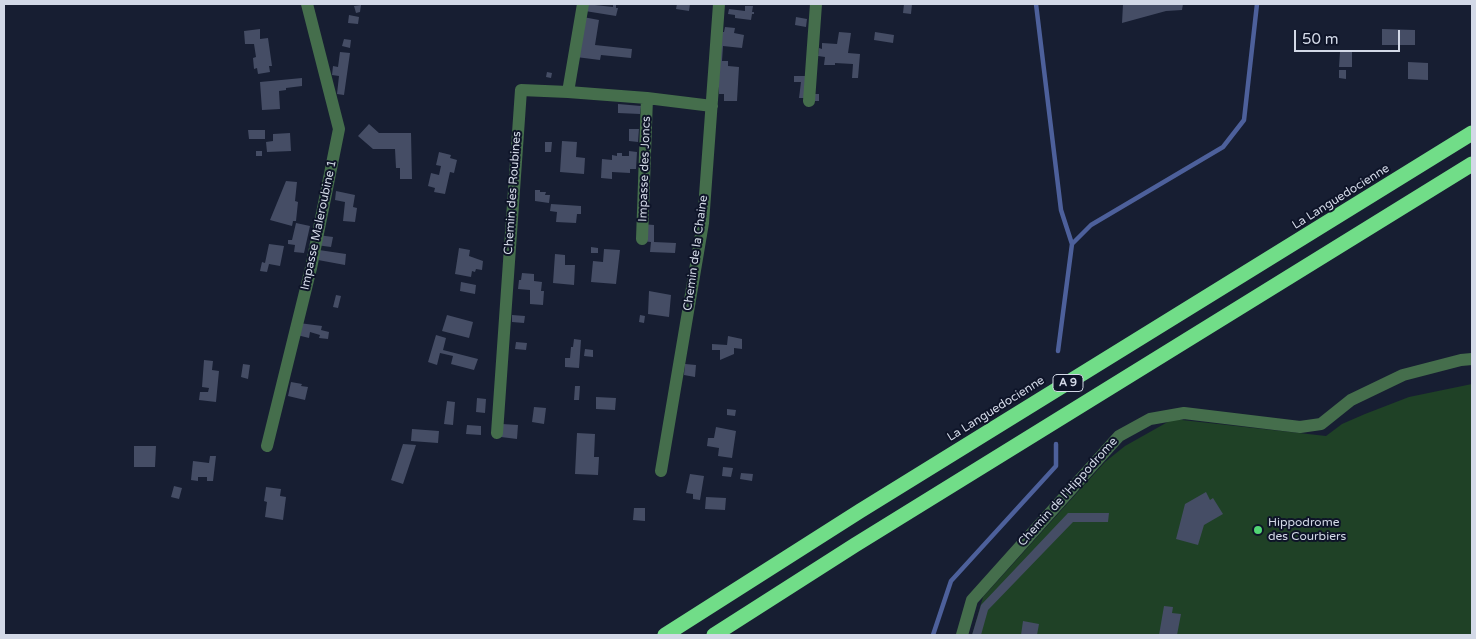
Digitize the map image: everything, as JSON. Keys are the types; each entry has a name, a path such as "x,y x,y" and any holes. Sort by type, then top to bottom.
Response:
{"highway":[{"name":"La Languedocienne","path":"665,635 868,506 1472,133"},
{"name":"A 9","path":"714,635 855,545 1472,164"}],"street":[{"name":"Impasse Maleroubine 1","path":"267,446 311,268 339,128 307,4"},
{"path":"583,4 568,92 647,98 712,106"},
{"name":"Chemin de la Chaine","path":"662,471 703,223 719,4"},
{"path":"809,101 816,4"},
{"name":"Chemin des Roubines","path":"497,433 520,90 568,92"},
{"name":"Impasse des Joncs","path":"642,239 647,98"},
{"name":"Chemin de l'Hippodrome","path":"962,635 972,600 1119,436 1150,419 1184,413 1300,427 1321,424 1351,400 1404,375 1472,359"}],"green space":[{"name":"Hippodrome des Courbiers","path":"1472,384 1472,635 972,635 983,597 1105,462 1125,446 1173,419 1326,436 1342,424 1409,397"}],"building":[{"path":"586,4 613,7 613,4 616,5 616,8 618,8 616,16 585,11"},
{"path":"677,4 690,4 689,11 676,9"},
{"path":"904,4 912,4 911,14 903,13"},
{"path":"1123,4 1183,4 1182,10 1166,11 1122,23"},
{"path":"361,5 360,12 356,13 354,6"},
{"path":"745,6 753,6 752,12 754,14 752,14 751,20 735,18 735,15 728,14 729,9 745,11"},
{"path":"349,15 359,17 358,24 348,23"},
{"path":"583,17 599,20 595,45 632,49 631,58 601,55 600,60 576,57"},
{"path":"796,17 807,19 806,27 795,25"},
{"path":"725,27 735,28 734,33 744,35 742,48 723,46 722,61 728,61 728,66 739,67 737,101 724,101 724,94 719,94 719,32 724,32"},
{"path":"260,29 260,39 268,38 272,66 269,66 270,72 258,74 257,68 254,69 253,58 256,57 254,44 245,44 244,31"},
{"path":"1382,29 1415,30 1415,45 1382,45"},
{"path":"839,32 851,33 848,53 860,54 858,78 852,78 853,64 835,63 835,65 824,65 825,57 818,56 819,48 822,49 822,43 837,44"},
{"path":"875,32 894,35 893,43 874,40"},
{"path":"344,39 351,40 350,48 342,46"},
{"path":"340,52 350,53 344,95 337,94 339,76 332,75 333,66 338,67"},
{"path":"1340,52 1352,52 1352,67 1339,67"},
{"path":"1408,62 1428,63 1428,80 1408,79"},
{"path":"1339,70 1346,70 1346,79 1339,78"},
{"path":"547,72 552,73 551,78 546,77"},
{"path":"794,76 807,76 805,98 799,98 801,82 794,82"},
{"path":"302,78 302,86 279,91 280,109 262,110 260,82"},
{"path":"814,94 819,94 819,101 814,101"},
{"path":"618,104 641,106 640,114 618,113"},
{"path":"369,124 379,133 411,133 412,179 400,179 400,168 396,168 395,149 373,149 358,136"},
{"path":"629,129 639,129 638,142 629,141"},
{"path":"248,130 265,130 265,139 249,139"},
{"path":"290,133 291,151 267,152 266,142 273,141 273,134"},
{"path":"562,141 577,142 576,157 585,158 584,174 560,172"},
{"path":"545,142 552,142 551,152 545,152"},
{"path":"256,151 262,151 262,156 256,156"},
{"path":"629,151 637,152 636,169 630,169 630,173 612,172 612,179 601,178 602,159 612,160 612,155 617,156 617,153 622,153 622,156 629,156"},
{"path":"439,152 451,155 450,158 457,160 454,173 450,172 445,194 434,192 435,188 428,186 431,173 439,175 441,166 436,165"},
{"path":"286,181 297,182 295,201 298,202 296,221 293,221 292,226 270,220"},
{"path":"535,190 546,192 545,195 550,195 549,203 535,201"},
{"path":"336,191 355,195 353,207 357,208 355,222 343,221 345,202 335,200"},
{"path":"551,204 581,206 581,214 577,214 576,223 556,222 557,212 550,211"},
{"path":"296,223 310,226 304,253 294,252 295,245 288,244 288,240 292,240"},
{"path":"642,224 654,225 654,242 676,243 675,253 650,252 651,242 641,241"},
{"path":"318,235 333,237 331,247 316,245"},
{"path":"269,244 284,246 280,266 269,264 267,272 260,271 262,262 265,263"},
{"path":"591,247 598,248 598,253 591,253"},
{"path":"459,248 470,250 469,256 483,261 482,270 476,269 475,272 472,271 471,277 455,274"},
{"path":"604,249 620,250 616,284 591,282 593,261 603,262"},
{"path":"319,250 346,254 345,265 318,260"},
{"path":"555,254 565,255 565,265 575,265 574,285 553,283"},
{"path":"522,273 534,274 534,281 542,282 541,291 544,291 543,305 530,304 530,290 518,289"},
{"path":"461,282 476,285 475,294 460,291"},
{"path":"649,291 671,295 669,317 648,314"},
{"path":"336,295 341,296 338,308 333,307"},
{"path":"447,315 473,322 469,338 442,331"},
{"path":"512,315 525,316 524,323 512,322"},
{"path":"640,315 645,316 644,323 639,322"},
{"path":"299,323 322,326 321,330 329,332 328,339 319,338 320,335 310,332 309,338 297,335"},
{"path":"436,335 446,338 443,350 478,359 474,370 451,364 453,356 440,353 437,365 428,362"},
{"path":"728,336 742,339 742,349 734,348 734,354 720,360 720,350 712,350 712,344 727,345"},
{"path":"574,339 581,340 579,368 565,367 565,358 570,358"},
{"path":"516,342 527,343 526,350 515,349"},
{"path":"585,349 593,350 593,357 584,356"},
{"path":"204,360 213,361 212,370 219,371 216,402 199,400 200,392 208,392 209,388 202,387"},
{"path":"243,364 250,365 248,379 241,377"},
{"path":"685,364 696,365 695,377 684,375"},
{"path":"291,382 308,387 305,400 288,396"},
{"path":"575,386 580,386 579,400 574,400"},
{"path":"596,397 616,398 615,410 596,409"},
{"path":"477,398 486,399 485,413 476,412"},
{"path":"447,401 455,402 453,425 444,424"},
{"path":"534,407 546,408 544,424 532,422"},
{"path":"727,409 736,410 735,416 727,415"},
{"path":"502,424 518,425 517,439 501,437"},
{"path":"467,425 481,426 481,435 466,434"},
{"path":"716,427 736,431 732,458 718,456 719,448 707,446 708,438 714,438"},
{"path":"412,429 439,431 438,443 411,441"},
{"path":"577,433 595,434 594,457 599,457 598,475 575,474"},
{"path":"403,444 416,445 403,484 391,480"},
{"path":"134,446 156,446 155,467 134,467"},
{"path":"210,456 216,456 213,481 207,481 207,477 198,477 198,481 191,480 193,461 209,463"},
{"path":"723,467 733,468 731,477 722,476"},
{"path":"741,473 753,474 752,481 740,479"},
{"path":"690,474 704,476 700,500 693,499 693,494 686,493"},
{"path":"174,486 182,488 179,499 171,497"},
{"path":"266,487 281,489 280,496 286,497 283,520 265,517 267,502 264,501"},
{"path":"1206,492 1210,500 1213,498 1223,514 1204,525 1198,545 1176,539 1185,504"},
{"path":"706,497 726,498 725,510 705,509"},
{"path":"634,508 645,508 645,521 633,520"},
{"path":"1068,513 1109,513 1108,522 1073,522 988,610 981,635 972,635 981,605"},
{"path":"1164,606 1173,607 1172,613 1181,614 1177,635 1159,635"},
{"path":"1023,621 1039,624 1037,635 1021,635"}],"waterway":[{"path":"1036,4 1061,210 1072,244"},
{"path":"1058,351 1072,244 1091,225 1223,147 1244,120 1257,4"},
{"path":"933,635 951,581 1056,466 1056,444"}],"place":[{"name":"Hippodrome des Courbiers","path":"1258,530"}]}
